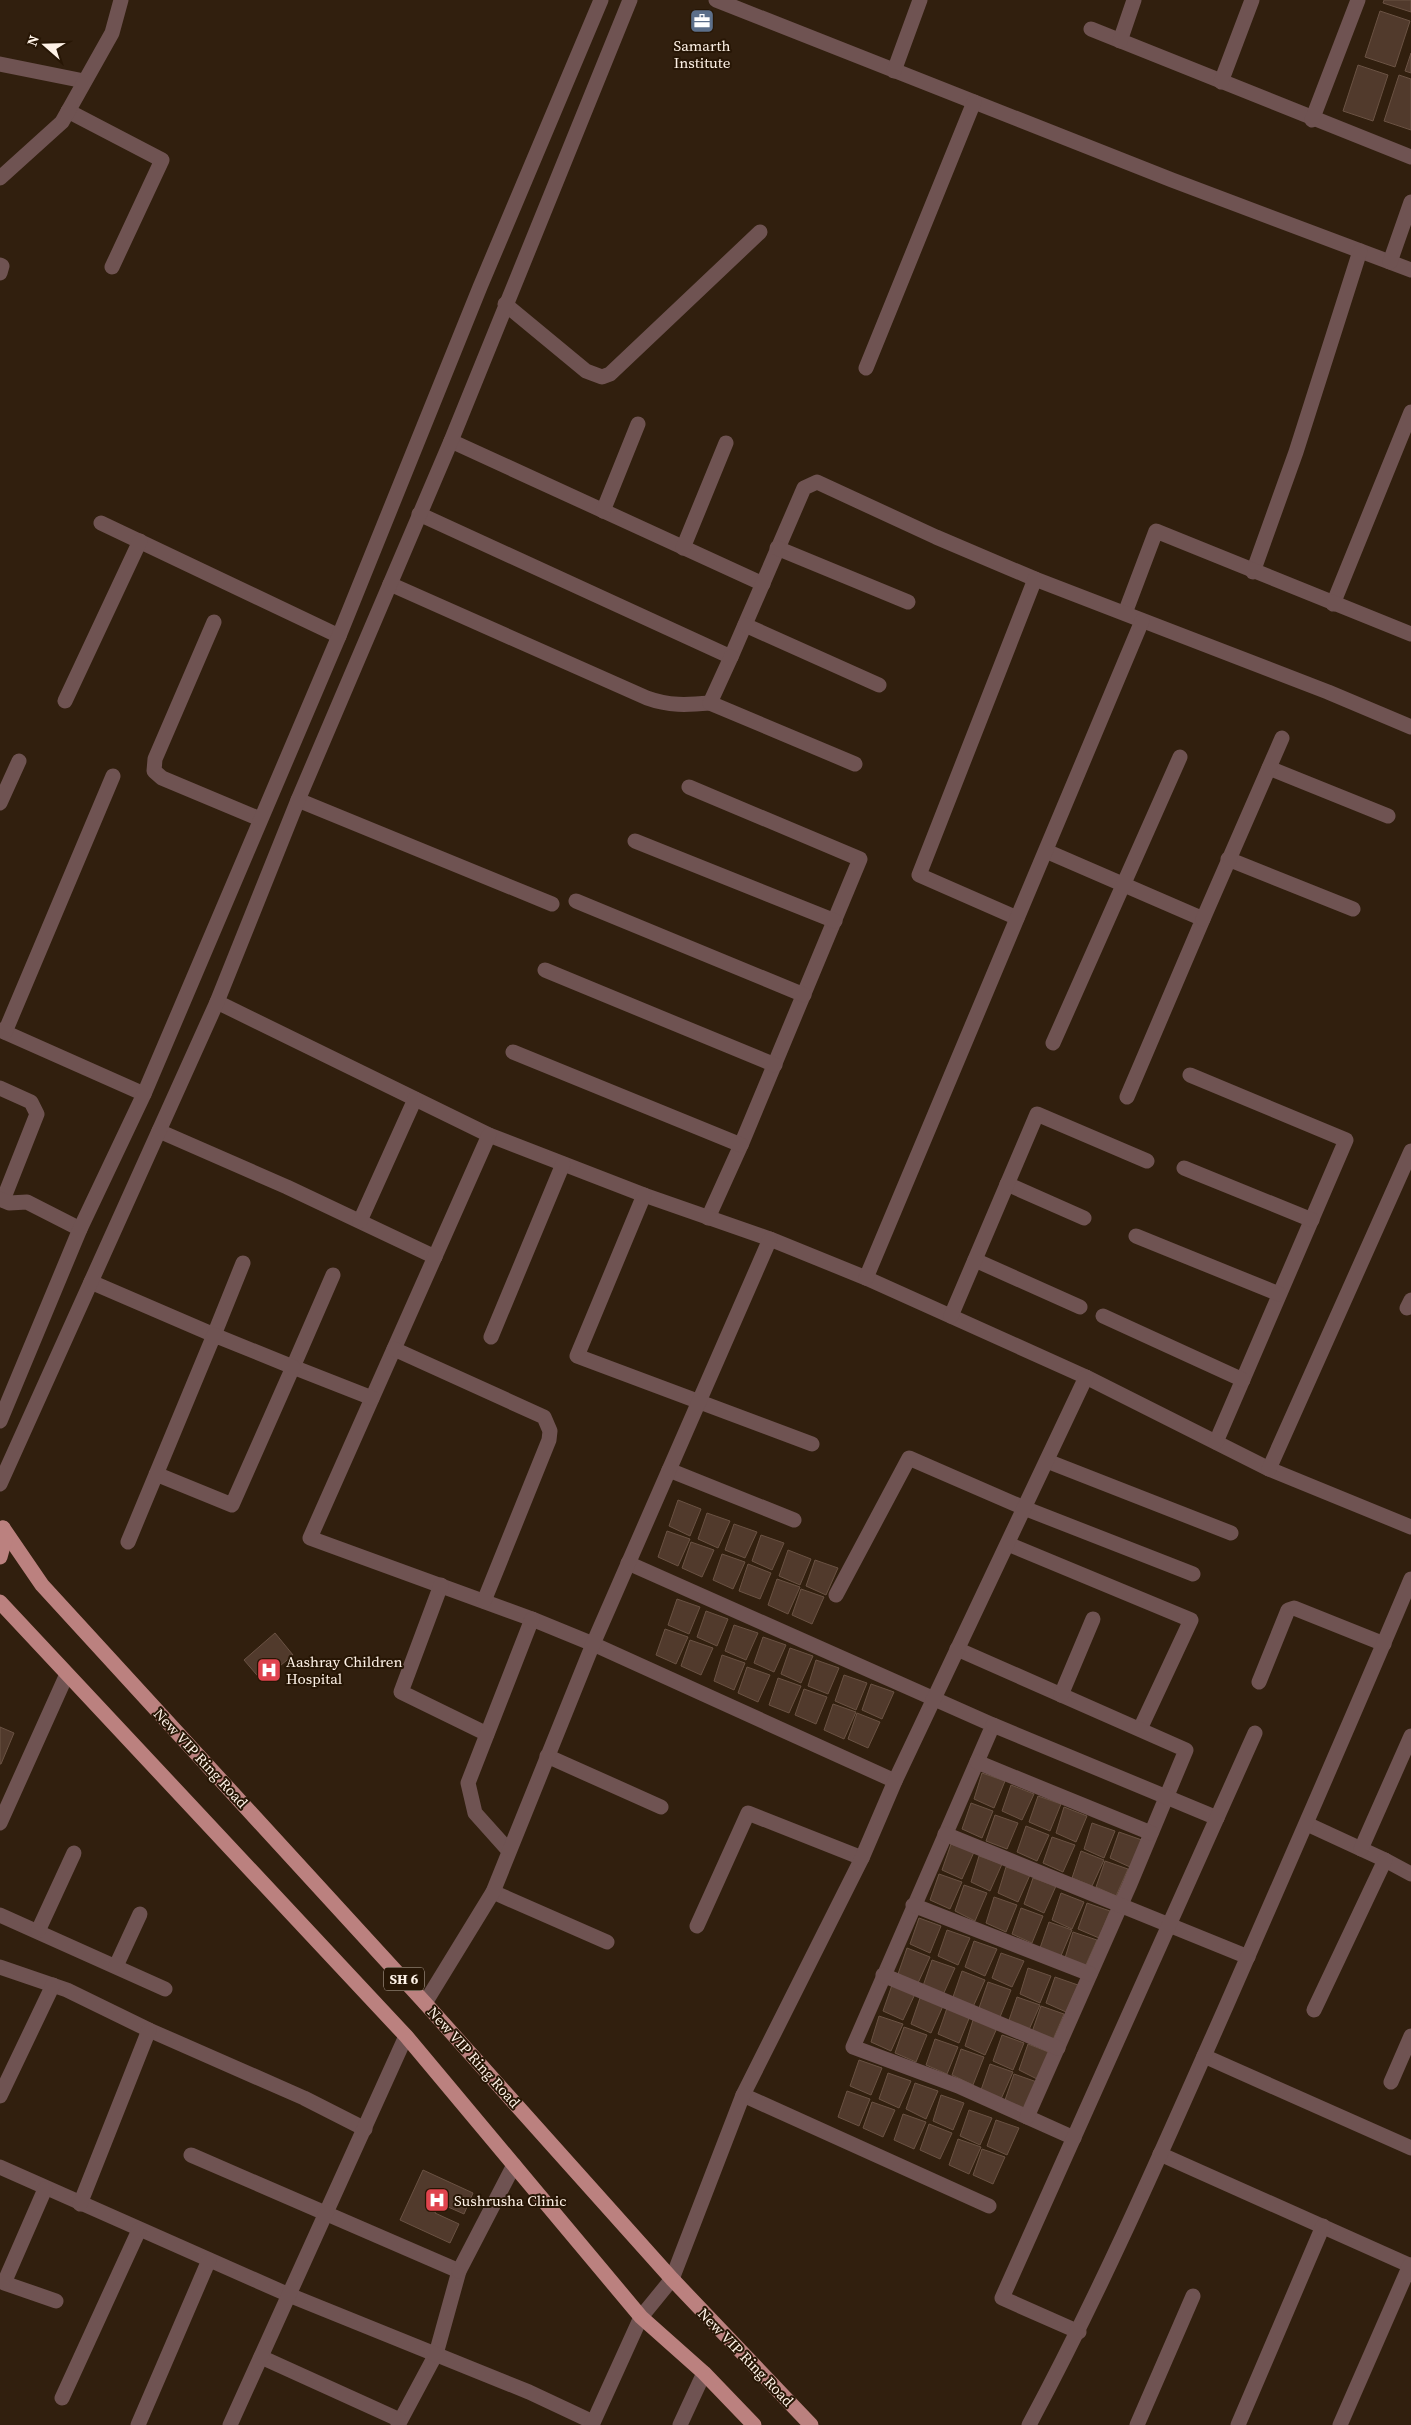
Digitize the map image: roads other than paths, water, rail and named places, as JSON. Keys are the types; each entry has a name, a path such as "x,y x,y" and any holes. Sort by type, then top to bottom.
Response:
{"main road":[{"path":"0,1557 5,1539 1,1526"},
{"name":"New VIP Ring Road","path":"1,1526 42,1585 425,2003 672,2279 810,2425"},
{"name":"SH 6","path":"0,1602 406,2036 640,2317 704,2373 754,2425"}],"street":[{"path":"0,178 62,122 112,33 122,0"},
{"path":"0,1422 80,1229 144,1094 339,636 480,287 601,0"},
{"path":"0,1484 217,1002 298,800 451,440 630,0"},
{"path":"716,0 1172,180 1411,270"},
{"path":"894,71 920,0"},
{"path":"1120,41 1134,0"},
{"path":"1221,82 1252,0"},
{"path":"1312,120 1358,0"},
{"path":"1091,29 1312,120 1411,157"},
{"path":"0,64 84,81"},
{"path":"866,368 974,102"},
{"path":"68,111 162,160 112,267"},
{"path":"1390,262 1411,202"},
{"path":"505,304 586,371 602,377 610,374 760,232"},
{"path":"1253,572 1296,452 1360,251"},
{"path":"0,265 2,266 0,273"},
{"path":"1333,604 1411,412"},
{"path":"603,511 638,424"},
{"path":"451,440 763,584"},
{"path":"682,548 726,443"},
{"path":"710,702 804,488 818,482 936,537 1035,579 1411,727"},
{"path":"418,514 731,657"},
{"path":"101,523 339,636"},
{"path":"1125,613 1156,531 1253,572 1411,634"},
{"path":"65,701 140,541"},
{"path":"777,548 908,602"},
{"path":"1017,918 919,875 1035,579"},
{"path":"390,584 647,698 678,705 710,702 855,764"},
{"path":"866,1278 1142,621"},
{"path":"214,622 155,759 154,771 162,778 260,819"},
{"path":"745,625 879,685"},
{"path":"1127,1097 1228,859 1282,738"},
{"path":"1052,1043 1180,757"},
{"path":"0,803 19,761"},
{"path":"1269,768 1388,816"},
{"path":"113,776 2,1031 144,1094"},
{"path":"688,787 860,859 775,1065 708,1218"},
{"path":"298,800 552,904"},
{"path":"635,841 835,921"},
{"path":"1046,851 1203,919"},
{"path":"1228,859 1352,909"},
{"path":"576,901 804,995"},
{"path":"545,970 775,1065"},
{"path":"217,1002 489,1135 644,1195 770,1239 866,1278 1086,1377 1269,1468 1411,1527"},
{"path":"513,1052 741,1145"},
{"path":"1190,1076 1346,1140 1216,1442"},
{"path":"0,1088 31,1102 37,1114 1,1200 9,1203 27,1202 80,1229"},
{"path":"360,1221 415,1099"},
{"path":"951,1316 1037,1114 1147,1161"},
{"path":"159,1131 360,1221 435,1257"},
{"path":"489,1135 310,1538 484,1601 593,1644 895,1781"},
{"path":"1269,1468 1411,1151"},
{"path":"491,1337 562,1164"},
{"path":"1184,1168 1312,1220"},
{"path":"1008,1184 1084,1218"},
{"path":"644,1195 577,1356 812,1444"},
{"path":"1136,1236 1279,1294"},
{"path":"425,2003 493,1892 593,1644 770,1239"},
{"path":"975,1260 1080,1307"},
{"path":"128,1542 243,1263"},
{"path":"156,1474 232,1505 333,1275"},
{"path":"91,1282 293,1368 372,1398"},
{"path":"1103,1316 1243,1380"},
{"path":"394,1350 544,1417 548,1425 549,1440 484,1601"},
{"path":"0,2167 289,2295 529,2392 592,2424 640,2317 672,2279 743,2095 862,1858 895,1781 1086,1377"},
{"path":"836,1594 909,1458 1024,1508 1193,1574"},
{"path":"1047,1461 1231,1533"},
{"path":"669,1470 794,1520"},
{"path":"1008,1544 1191,1620 1140,1730"},
{"path":"628,1563 993,1725 1217,1818"},
{"path":"1029,2425 1079,2332 1160,2154 1307,1824 1411,1579"},
{"path":"441,1585 401,1692 487,1734"},
{"path":"1260,1682 1288,1610 1294,1608 1384,1644"},
{"path":"509,1851 475,1813 468,1783 532,1619"},
{"path":"1061,1695 1094,1619"},
{"path":"957,1650 1186,1750 1121,1905 1027,2117"},
{"path":"0,1823 67,1674"},
{"path":"993,1725 913,1905 853,2047 958,2086 1074,2138"},
{"path":"1079,2332 1002,2298 1255,1733"},
{"path":"1361,1849 1411,1736"},
{"path":"547,1756 661,1807"},
{"path":"977,1762 1151,1833"},
{"path":"697,1926 748,1813 862,1858"},
{"path":"1307,1824 1411,1874"},
{"path":"945,1834 1248,1957"},
{"path":"38,1931 74,1853"},
{"path":"1314,2010 1385,1860"},
{"path":"493,1892 607,1942"},
{"path":"913,1905 1090,1974"},
{"path":"116,1966 140,1914"},
{"path":"0,1915 116,1966 165,1990"},
{"path":"0,1967 54,1985 149,2030 304,2098 365,2129"},
{"path":"883,1975 1058,2048"},
{"path":"0,2096 54,1985"},
{"path":"80,2204 149,2030"},
{"path":"230,2425 406,2036"},
{"path":"1391,2082 1411,2036"},
{"path":"1204,2056 1411,2148"},
{"path":"743,2095 989,2206"},
{"path":"1160,2154 1410,2266 1340,2425"},
{"path":"191,2155 458,2271"},
{"path":"261,2358 399,2423 436,2354 458,2271 514,2165"},
{"path":"46,2189 4,2283 56,2301"},
{"path":"1238,2425 1323,2226"},
{"path":"62,2398 139,2230"},
{"path":"138,2425 209,2260"},
{"path":"1137,2425 1193,2296"},
{"path":"680,2425 704,2373"}],"place":[{"name":"Samarth Institute","path":"702,21"},
{"name":"Aashray Children Hospital","path":"269,1670"},
{"name":"Sushrusha Clinic","path":"437,2200"}]}
